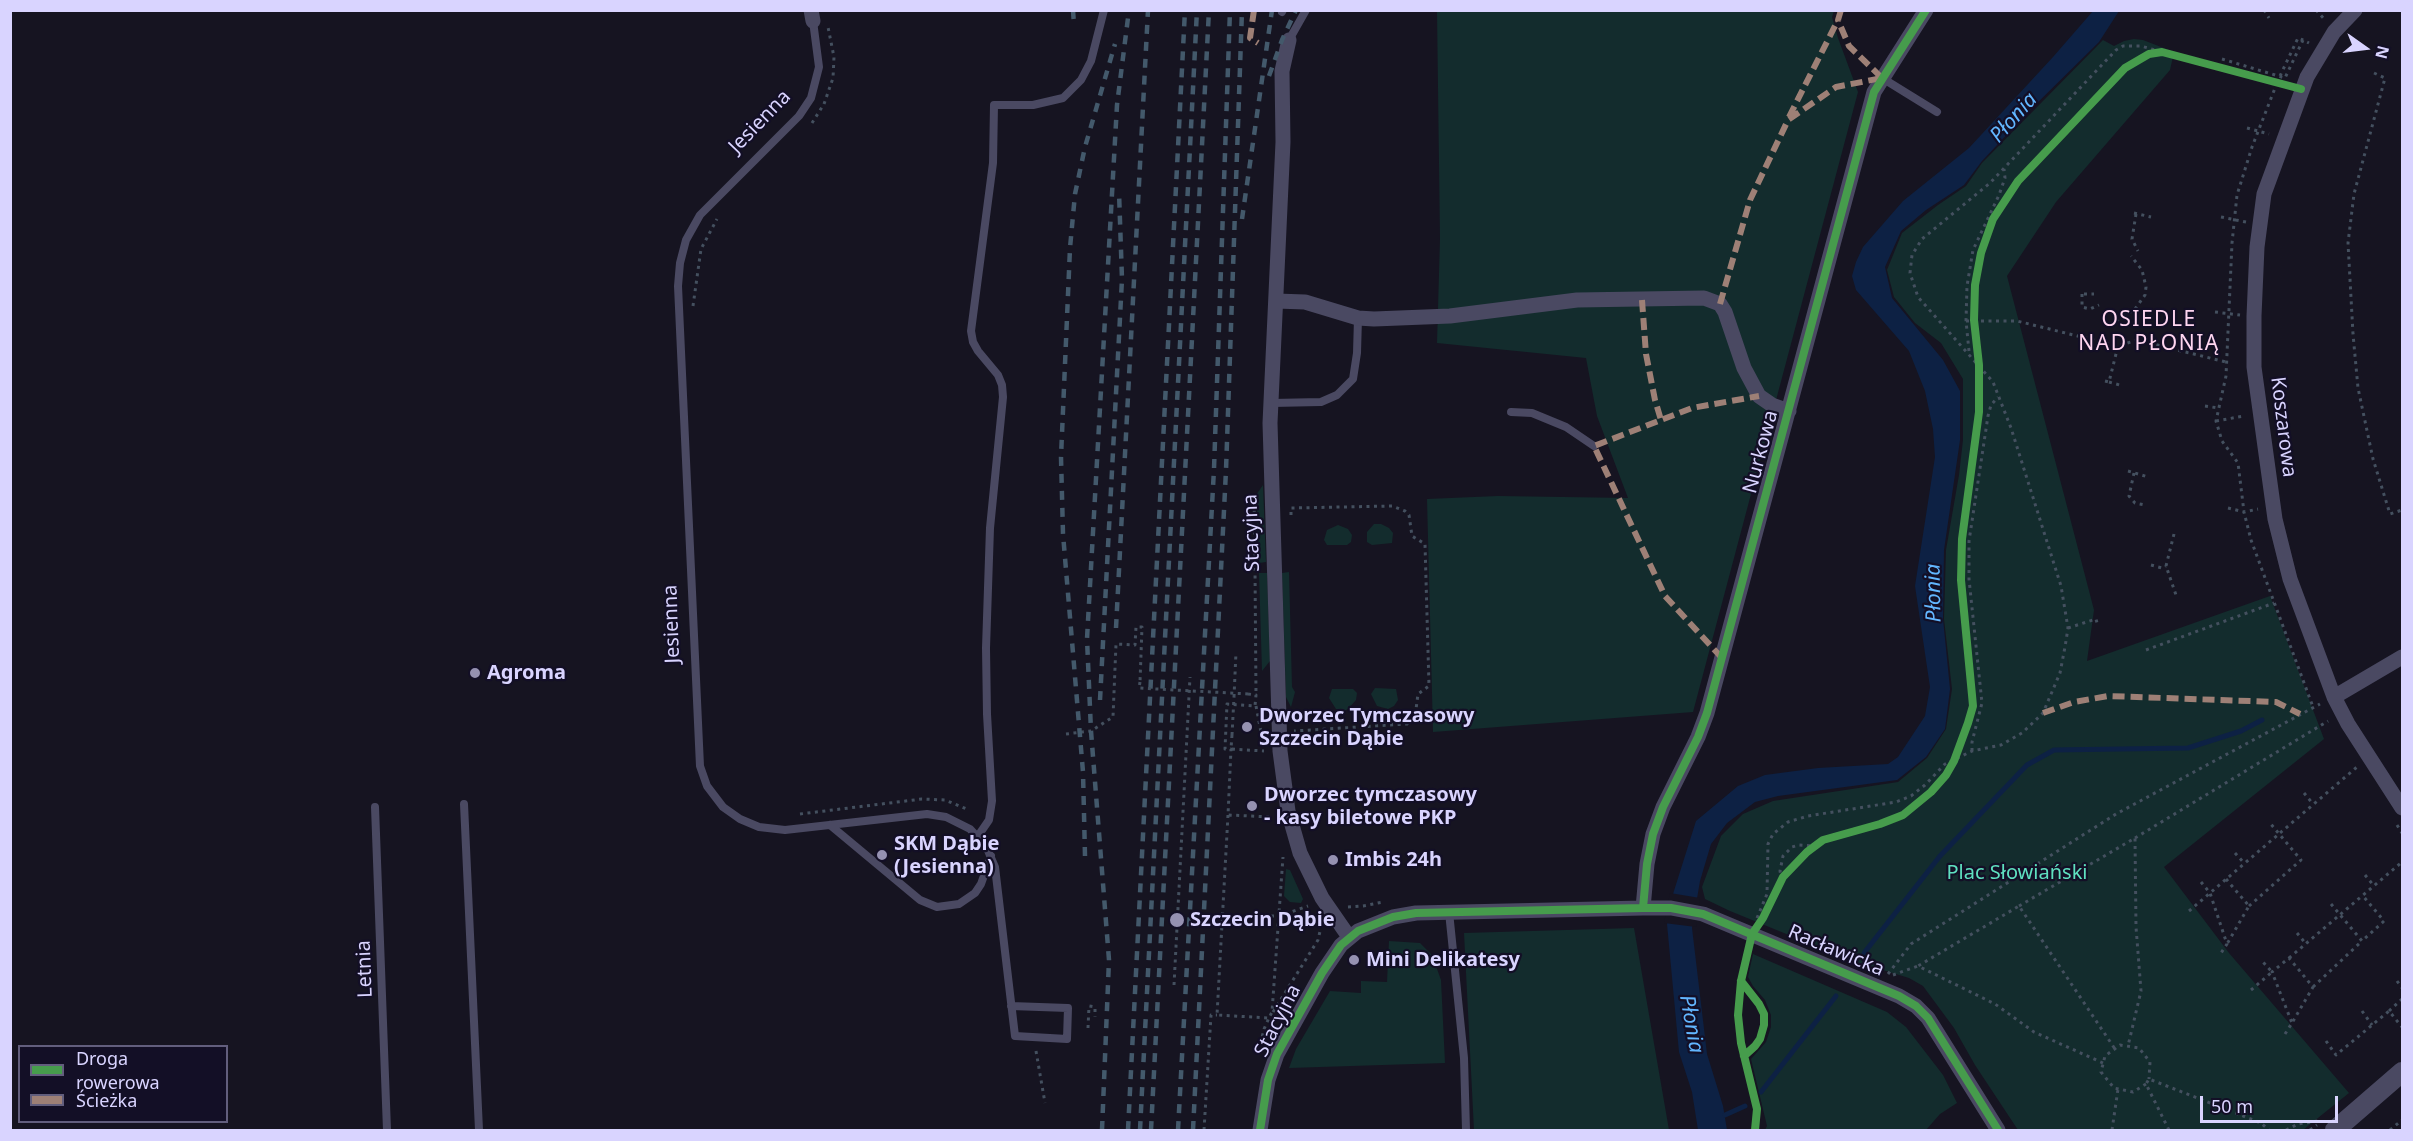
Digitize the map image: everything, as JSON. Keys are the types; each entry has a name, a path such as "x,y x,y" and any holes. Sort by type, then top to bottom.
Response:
{"street":[{"name":"Nurkowa","path":"1643,908 1647,864 1653,834 1663,807 1698,737 1707,712 1874,92 1926,10"},
{"name":"Koszarowa","path":"2355,10 2334,32 2318,55 2301,90 2264,194 2254,316 2254,367 2273,506 2290,579 2334,697 2348,724 2403,808"},
{"name":"Stacyjna","path":"1260,1131 1268,1080 1277,1054 1322,973 1349,937 1322,898 1300,853 1288,811 1280,751 1270,423 1282,142 1282,71 1289,40"},
{"path":"1276,301 1315,304 1358,318 1389,319 1450,316 1578,300 1704,298 1720,304 1725,312 1744,369 1759,396 1772,405 1789,411"},
{"path":"2334,697 2403,657"},
{"name":"Racławicka","path":"1349,937 1369,926 1406,914 1643,908 1662,908 1701,914 1899,996 1916,1006 1928,1018 1998,1131"},
{"path":"2335,1131 2403,1072"}],"lane":[{"path":"978,837 988,820 992,801 986,648 990,528 1003,397 998,375 973,342 971,331 993,163 994,105 1033,105 1063,98 1081,80 1091,61 1104,10"},
{"path":"1289,40 1306,10"},
{"name":"Jesienna","path":"817,19 819,67 811,98 799,116 700,215 684,246 678,280 698,751 701,772 719,803 735,817 749,824 779,830 935,814 961,822 978,837 991,856 996,875 1014,1036 1067,1039 1068,1008 1011,1006"},
{"path":"1882,78 1937,112"},
{"path":"1272,403 1321,402 1337,395 1353,380 1358,352 1358,318"},
{"path":"1511,412 1532,413 1566,428 1594,446"},
{"path":"464,804 479,1131"},
{"name":"Letnia","path":"375,807 387,1131"},
{"path":"830,825 917,898 937,907 956,906 972,896 981,884 991,856"},
{"path":"1449,912 1464,1058 1466,1131"}],"path":[{"path":"2264,10 2269,18"},
{"path":"2316,10 2328,24"},
{"path":"810,125 824,104 833,78 834,50 817,19"},
{"path":"2222,59 2280,76 2298,38 2313,44"},
{"path":"1752,934 1767,894 1768,844 1773,834 1788,822 1808,816 1896,802 1911,796 1945,764 1972,751 2001,745 2022,733 2043,713 2060,673 2068,628 2058,577 2011,428 1993,382 1918,297 1910,273 1912,255 1922,238 1990,183 2116,50 2123,46 2141,46 2162,52"},
{"path":"2149,54 2162,52"},
{"path":"2374,73 2385,78 2354,194 2348,243 2353,334 2358,388 2373,459 2390,514 2403,510"},
{"path":"2247,128 2283,137"},
{"path":"1980,383 1967,286 1973,250 1999,195 2005,178 2004,169"},
{"path":"1969,353 1970,321 1981,253 1993,219 2012,189"},
{"path":"693,308 697,265 701,249 710,228 721,213"},
{"path":"2138,251 2132,239 2135,214 2151,218"},
{"path":"2221,217 2260,223"},
{"path":"2116,321 2135,309 2145,295 2146,287 2142,270 2131,256"},
{"path":"2094,294 2083,294 2082,307 2090,309 2099,304"},
{"path":"2215,312 2254,316"},
{"path":"1970,321 2017,321 2118,346 2137,340 2226,362"},
{"path":"2118,346 2107,382 2122,386"},
{"path":"1972,751 1972,742 1982,703 1969,579 1969,541 1988,416 1992,405 1998,398"},
{"path":"2205,406 2218,408"},
{"path":"1972,695 1961,580 1962,539 1979,412"},
{"path":"2216,421 2260,414"},
{"path":"2128,471 2148,477"},
{"path":"2134,473 2129,496 2135,503 2145,506"},
{"path":"1291,518 1291,508 1392,506 1405,510 1409,515 1412,536 1425,544 1429,686 1418,694 1415,717 1407,724 1297,729 1291,735"},
{"path":"2228,508 2244,512 2273,506"},
{"path":"2174,534 2166,566 2176,595"},
{"path":"2151,565 2162,568 2166,566"},
{"path":"1255,568 1256,706 1227,704 1225,749 1280,751"},
{"path":"2146,650 2274,603"},
{"path":"2068,628 2096,619 2097,623"},
{"path":"1066,734 1091,731 1113,717 1116,644 1135,645 1136,627 1142,627 1139,688 1256,695"},
{"path":"1217,1015 1236,652"},
{"path":"1174,986 1190,677"},
{"path":"2330,720 1918,966 1885,978 1911,944 2116,814 2315,705 2322,703 2335,729"},
{"path":"1963,739 1973,706"},
{"path":"1917,803 1946,775 1959,750"},
{"path":"2189,911 2358,766"},
{"path":"2304,793 2313,804"},
{"path":"789,815 922,799 945,800 969,810"},
{"path":"1228,814 1276,817"},
{"path":"2221,953 2248,906 2301,860 2270,823"},
{"path":"2128,1046 2141,991 2136,927 2135,838"},
{"path":"1807,852 1823,840"},
{"path":"1782,880 1780,871 1783,856 1792,847 1815,846"},
{"path":"1272,1012 1280,916 1281,861 1284,853 1288,859"},
{"path":"2235,853 2244,863"},
{"path":"2251,990 2403,862"},
{"path":"1752,934 1763,918 1782,880 1791,869"},
{"path":"2365,875 2374,886"},
{"path":"2226,879 2248,906"},
{"path":"2201,882 2210,893 2227,944"},
{"path":"2286,1034 2313,987 2384,921 2362,896"},
{"path":"1345,907 1389,901"},
{"path":"2331,904 2362,941"},
{"path":"1271,916 1280,916 1312,905"},
{"path":"2019,906 2115,1049"},
{"path":"1223,913 1228,913"},
{"path":"1204,1131 1211,1015 1269,1018 1318,940 1321,925"},
{"path":"2297,933 2306,944"},
{"path":"2289,958 2313,987"},
{"path":"2264,962 2272,972 2292,1023"},
{"path":"1918,966 1995,1004 2034,1032 2103,1063"},
{"path":"2397,981 2403,988"},
{"path":"2326,1041 2336,1055 2403,999"},
{"path":"1088,1028 1089,1006 1095,1007 1095,1017"},
{"path":"2362,1011 2372,1025"},
{"path":"2389,1011 2403,1027"},
{"path":"1080,1022 1088,1022"},
{"path":"2120,1045 2139,1048 2150,1062 2149,1079 2146,1084 2133,1092 2114,1088 2101,1072 2105,1056 2115,1049 2120,1045"},
{"path":"1035,1046 1045,1102"},
{"path":"2149,1079 2261,1123 2269,1131"},
{"path":"2146,1084 2169,1131"},
{"path":"2112,1131 2118,1089"},
{"path":"2390,1131 2403,1120"}],"green space":[{"path":"1437,11 1834,11 1832,17 1838,38 1858,92 1693,712 1433,732 1427,499 1498,496 1628,498 1597,416 1586,358 1437,343 1440,239"},
{"name":"Plac Słowiański","path":"2134,39 2143,40 2174,52 2170,70 2056,202 2007,276 2094,610 2087,661 2270,596 2324,739 2164,867 2229,953 2349,1093 2303,1130 2018,1130 1975,1065 1954,1028 1923,986 1909,978 1850,960 1730,911 1705,899 1702,887 1721,836 1743,814 1773,801 1898,782 1927,758 1946,729 1952,689 1944,619 1946,550 1963,440 1963,379 1941,343 1915,323 1894,297 1887,270 1902,233 1966,186 1982,163 2103,40 2114,46"},
{"path":"1263,485 1266,562 1259,563 1256,495"},
{"path":"1374,524 1381,524 1389,528 1393,533 1392,543 1372,545 1367,542 1367,532"},
{"path":"1338,525 1348,529 1352,535 1351,542 1347,545 1327,545 1324,540 1327,530"},
{"path":"1289,572 1292,687 1295,692 1291,707 1286,697 1282,573"},
{"path":"1259,573 1267,573 1270,661 1262,671"},
{"path":"1375,688 1396,689 1398,700 1394,706 1388,709 1377,706 1371,694"},
{"path":"1332,689 1353,689 1357,693 1356,700 1344,711 1336,709 1329,698"},
{"path":"1286,869 1290,870 1303,899 1301,903 1290,902 1284,896"},
{"path":"1634,928 1669,1130 1474,1130 1464,933"},
{"path":"1389,941 1420,943 1432,955 1441,980 1445,1063 1289,1068 1296,1049 1330,991 1361,993 1361,981 1387,982"},
{"path":"1753,954 1887,1012 1906,1027 1943,1075 1957,1103 1940,1114 1926,1130 1765,1130 1767,1126 1751,1059 1766,1042 1771,1027 1771,1015 1765,1000 1748,977"}],"water":[{"name":"Płonia","path":"2093,11 2119,11 2099,42 2028,112 1982,161 1964,185 1926,210 1901,231 1885,267 1892,298 1943,360 1960,391 1960,440 1944,550 1943,619 1950,689 1945,729 1926,757 1897,780 1778,796 1755,802 1727,823 1711,844 1700,881 1692,928 1707,1054 1723,1106 1727,1130 1698,1130 1692,1092 1679,1052 1667,924 1673,894 1696,821 1738,786 1765,775 1818,768 1888,764 1898,757 1925,716 1930,687 1915,586 1935,457 1933,429 1925,391 1909,351 1856,290 1852,276 1856,262 1863,247 1903,201 1969,148"}],"pier":[{"path":"1670,893 1700,898 1696,927 1664,923"}],"waterway":[{"path":"1864,953 1940,856 2027,765 2054,750 2188,748 2241,731 2262,720"},
{"path":"1761,1092 1836,996"},
{"path":"1725,1115 1745,1106"}],"railway":[{"path":"1073,10 1074,25"},
{"path":"1102,1130 1109,960 1091,731 1087,639 1117,105 1129,10"},
{"path":"1116,628 1148,10"},
{"path":"1128,1130 1185,10"},
{"path":"1140,1130 1197,10"},
{"path":"1151,1130 1209,10"},
{"path":"1178,1130 1214,469 1230,10"},
{"path":"1193,1130 1226,470 1242,10"},
{"path":"1242,219 1272,10"},
{"path":"1269,76 1296,10"},
{"path":"1085,856 1083,772 1063,534 1061,457 1070,248 1075,194 1085,147 1115,44"},
{"path":"1100,700 1122,279 1119,192"}],"marked path":[{"path":"1254,10 1250,38 1258,43"},
{"path":"1841,10 1838,20 1849,46 1882,78"},
{"path":"1789,117 1838,20"},
{"path":"1720,304 1750,200 1788,120 1836,87 1882,78"},
{"path":"1642,300 1646,354 1661,420"},
{"path":"1722,658 1665,596 1594,446 1692,408 1759,396"},
{"path":"2043,713 2074,702 2108,696 2276,702 2300,714"}],"cycle path":[{"path":"1643,908 1647,864 1653,834 1663,807 1698,737 1707,713 1874,92 1926,10"},
{"path":"1755,1130 1757,1109 1741,1043 1738,1015 1741,981 1752,934 1763,918 1783,877 1807,852 1823,840 1903,815 1931,792 1946,775 1954,761 1973,706 1961,580 1962,539 1979,412 1979,365 1974,320 1975,285 1981,253 1993,219 2018,181 2125,68 2149,54 2162,52 2301,89"},
{"path":"1260,1130 1268,1080 1277,1054 1322,973 1341,945 1358,931 1393,917 1416,913 1643,908 1671,908 1703,914 1899,996 1916,1006 1928,1018 1998,1130"},
{"path":"1741,981 1764,1014 1760,1039 1744,1056"}],"place":[{"name":"Agroma","path":"475,673"},
{"name":"Dworzec Tymczasowy Szczecin Dąbie","path":"1247,727"},
{"name":"Dworzec tymczasowy - kasy biletowe PKP","path":"1252,806"},
{"name":"SKM Dąbie (Jesienna)","path":"882,855"},
{"name":"Imbis 24h","path":"1333,860"},
{"name":"Szczecin Dąbie","path":"1177,920"},
{"name":"Mini Delikatesy","path":"1354,960"}],"district":[{"name":"OSIEDLE NAD PŁONIĄ","path":"2149,332"}]}
